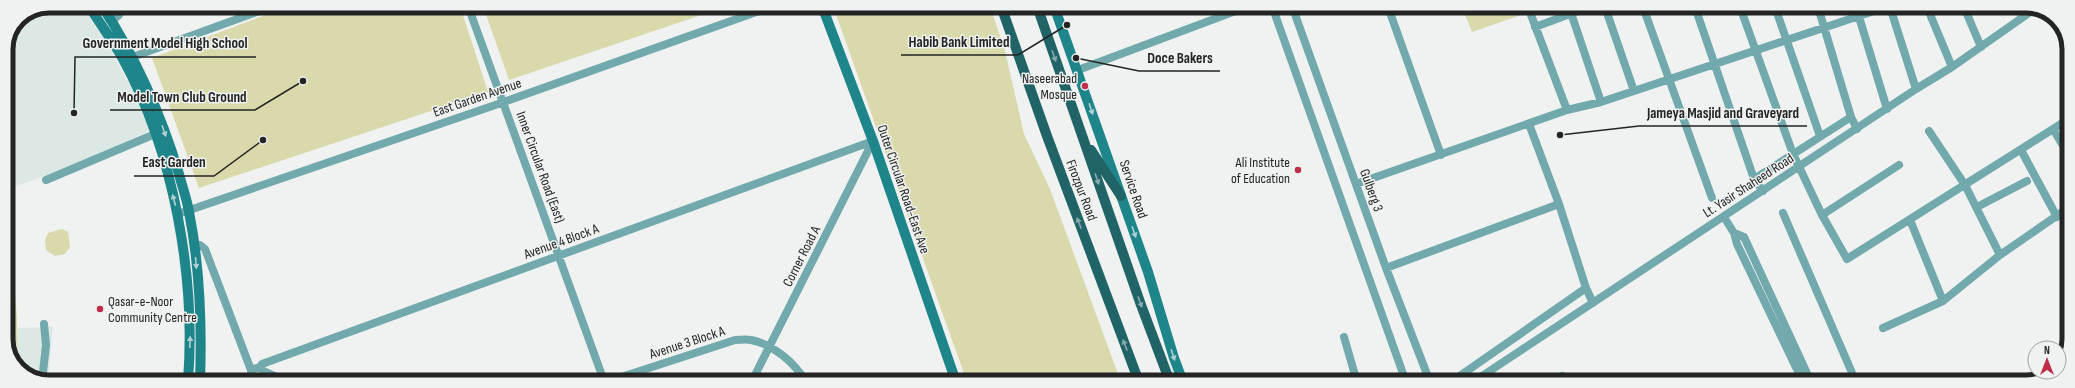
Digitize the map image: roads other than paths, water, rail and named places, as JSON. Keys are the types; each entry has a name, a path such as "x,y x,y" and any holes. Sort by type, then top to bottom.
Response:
{"main road":[{"name":"Firozpur Road","path":"1003,13 1047,136 1136,375"},
{"name":"Firozpur Road","path":"1039,13 1167,375"},
{"path":"1082,136 1121,196"}],"street":[{"path":"94,13 128,58 161,121 189,211 194,245 200,313 200,375"},
{"path":"107,13 112,21 128,58 156,134 178,214 184,251 189,306 188,375"},
{"path":"112,21 119,15 119,13"},
{"path":"128,58 253,13"},
{"name":"Inner Circular Road (East)","path":"471,13 602,375"},
{"name":"East Garden Avenue","path":"178,214 504,102 753,13"},
{"name":"Outer Circular Road-East Ave","path":"825,13 873,141 954,375"},
{"name":"Service Road","path":"1057,13 1078,70 1181,375"},
{"path":"1078,70 1230,13"},
{"path":"1274,13 1404,375"},
{"name":"Gulberg 3","path":"1295,13 1386,268 1427,375"},
{"path":"1390,13 1441,155"},
{"path":"1530,13 1567,110"},
{"path":"1535,27 1564,13"},
{"path":"1571,13 1601,102"},
{"path":"1607,13 1634,91"},
{"path":"1645,13 1712,198"},
{"path":"1696,13 1754,179 1763,191"},
{"path":"1742,13 1793,154 1822,214 1847,259 2062,123"},
{"path":"1777,13 1820,136"},
{"path":"1820,13 1826,27 1851,117 1857,129"},
{"path":"1859,13 1887,109"},
{"path":"1356,184 1567,110 1601,102 1869,13"},
{"path":"1892,13 1916,89"},
{"path":"1930,13 1952,67"},
{"path":"1967,13 1981,47"},
{"name":"Lt. Yasir Shaheed Road","path":"1484,375 1916,89 1952,67 2029,13"},
{"path":"1754,179 1851,117"},
{"path":"1529,124 1559,204 1586,288 1593,303"},
{"path":"2053,129 2062,144"},
{"path":"1929,130 1965,185 2000,255"},
{"path":"46,180 156,134"},
{"name":"Avenue 4 Block A","path":"250,370 260,367 262,364 873,141"},
{"name":"Corner Road A","path":"755,375 873,141"},
{"path":"2021,150 2057,217"},
{"path":"1822,214 1899,165"},
{"path":"1977,207 2027,181"},
{"path":"1386,268 1559,204"},
{"path":"1783,213 1853,375"},
{"path":"1883,328 1944,301 2000,255 2062,213"},
{"path":"1724,217 1734,233 1737,244 1800,375"},
{"path":"1910,220 1944,301"},
{"path":"1734,233 1744,237 1808,375"},
{"path":"194,245 200,245 205,249 251,375"},
{"path":"1461,375 1586,288"},
{"path":"43,375 46,344 44,324"},
{"path":"1344,337 1356,375"},
{"name":"Avenue 3 Block A","path":"627,375 735,340 752,340 769,347 790,362 800,375"},
{"path":"260,367 263,371 272,375"}],"place":[{"name":"Habib Bank Limited","path":"1067,25"},
{"name":"Doce Bakers","path":"1076,58"},
{"name":"Model Town Club Ground","path":"303,81"},
{"name":"Naseerabad Mosque","path":"1085,86"},
{"name":"Government Model High School","path":"74,113"},
{"name":"Jameya Masjid and Graveyard","path":"1560,135"},
{"name":"East Garden","path":"263,140"},
{"name":"Ali Institute of Education","path":"1298,170"},
{"name":"Qasar-e-Noor Community Centre","path":"100,309"}]}
